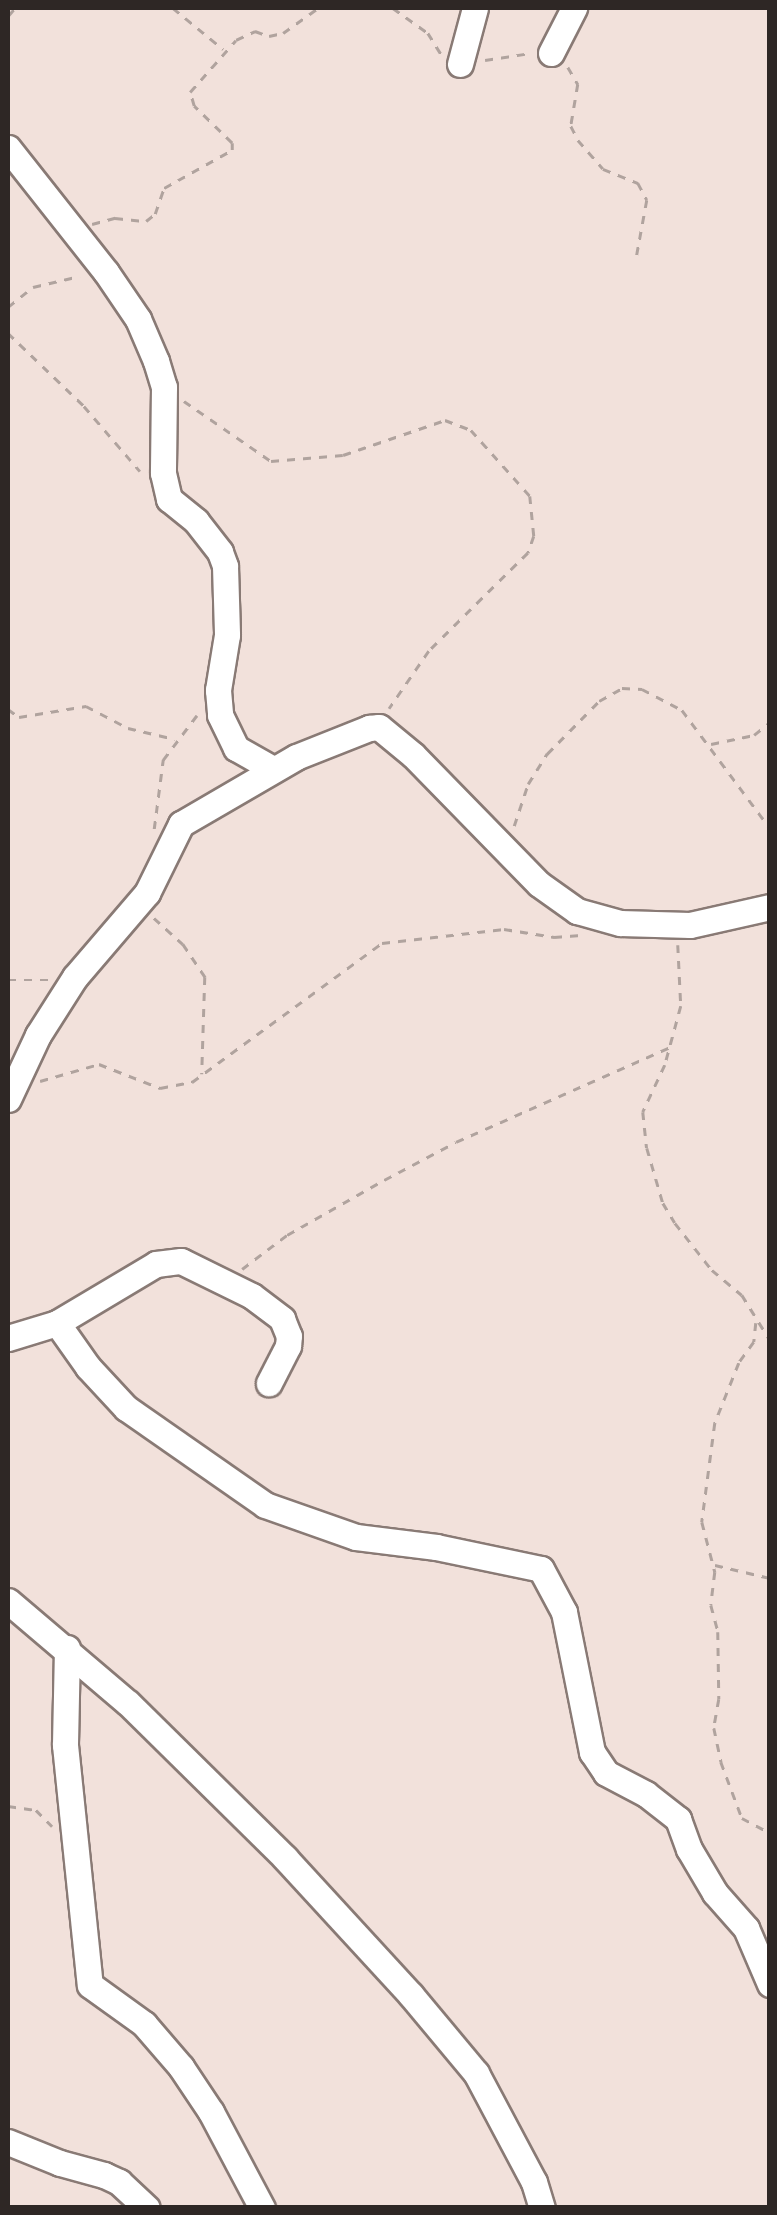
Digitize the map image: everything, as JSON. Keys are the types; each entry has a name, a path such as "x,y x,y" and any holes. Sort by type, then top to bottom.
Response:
{"street":[{"path":"460,64 475,8"},
{"path":"551,52 574,8"},
{"path":"8,148 138,319 164,387 163,473 170,500 196,521 220,552 225,566 227,635 218,690 220,715 236,748 273,769"},
{"path":"12,1091 38,1035 75,977 137,904 171,837 192,814 273,769 343,738 378,728 450,790 552,896 577,911 620,923 674,924 706,923 770,907"},
{"path":"8,1338 58,1323 168,1259 227,1283 274,1310 289,1336 279,1369 269,1383"},
{"path":"58,1323 88,1367 126,1408 265,1505 356,1537 436,1547 541,1569 564,1612 592,1752 606,1773 646,1794 678,1819 690,1849 716,1893 746,1928 770,1984"},
{"path":"8,1601 67,1648 284,1858 411,1995 476,2072 534,2182 542,2208"},
{"path":"67,1648 65,1745 73,1850 86,1915 90,1986 144,2024 174,2058 211,2112 262,2208"},
{"path":"8,2142 119,2182 147,2208"}],"path":[{"path":"8,16 15,8"},
{"path":"173,8 225,50"},
{"path":"72,233 101,220 146,221 155,214 164,188 232,150 232,143 190,100 190,92 225,50 247,33 283,33 318,8"},
{"path":"393,8 434,39 446,61 460,64 551,52 565,63 578,84 571,126 578,140 603,170 638,183 648,200 636,260"},
{"path":"8,307 50,281 106,272"},
{"path":"8,333 84,406 146,476"},
{"path":"164,387 271,461 343,455 389,443 446,420 471,430 530,496 534,536 528,553 429,652 378,728"},
{"path":"506,851 528,784 548,754 600,700 622,688 664,698 682,710 770,828"},
{"path":"164,857 153,839 157,780 177,740 218,690"},
{"path":"8,709 20,717 86,706 128,728 177,740"},
{"path":"710,744 754,735 770,722"},
{"path":"137,904 202,968 202,1076"},
{"path":"674,924 681,1006 670,1048 643,1112 656,1183 675,1223 712,1270 742,1295 770,1340"},
{"path":"12,1091 99,1064 160,1088 172,1088 202,1076 382,943 504,928 554,937 586,935"},
{"path":"8,980 75,977"},
{"path":"227,1283 287,1236 384,1180 456,1142 670,1048"},
{"path":"756,1323 754,1342 739,1362 715,1423 702,1522 714,1566 711,1604 718,1632 719,1699 714,1728 720,1762 742,1818 770,1833"},
{"path":"714,1566 770,1578"},
{"path":"8,1806 36,1810 73,1850"}]}
